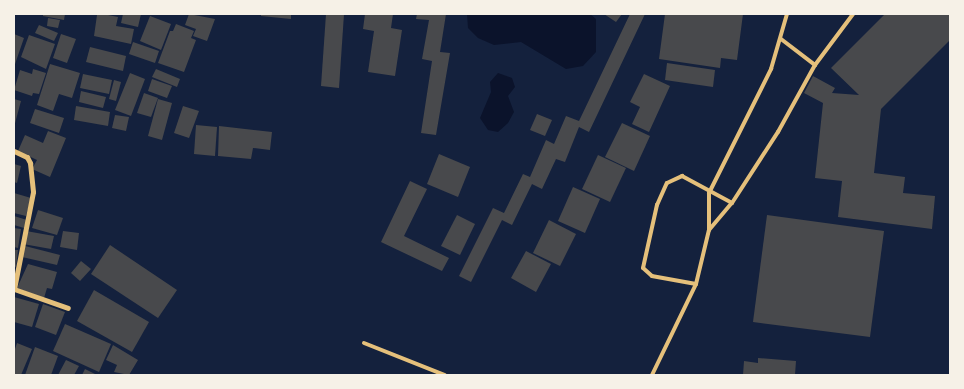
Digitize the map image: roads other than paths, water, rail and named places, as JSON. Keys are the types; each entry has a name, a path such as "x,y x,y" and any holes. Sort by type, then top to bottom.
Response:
{"street":[{"path":"14,151 29,160 33,179 14,289 68,308"}],"lane":[{"path":"652,375 696,284 709,230 709,193 771,69 787,14"},
{"path":"709,230 732,203 778,132 815,64 853,14"},
{"path":"781,39 815,64"},
{"path":"696,284 649,275 643,261 657,205 668,181 682,176 709,193 732,203"},
{"path":"364,343 446,375"}],"water":[{"path":"467,14 590,14 596,19 596,52 583,66 566,69 521,42 494,45 478,38 468,28"},
{"path":"498,73 512,78 515,87 508,96 514,112 508,123 498,132 488,130 480,118 491,92 490,82"}]}
